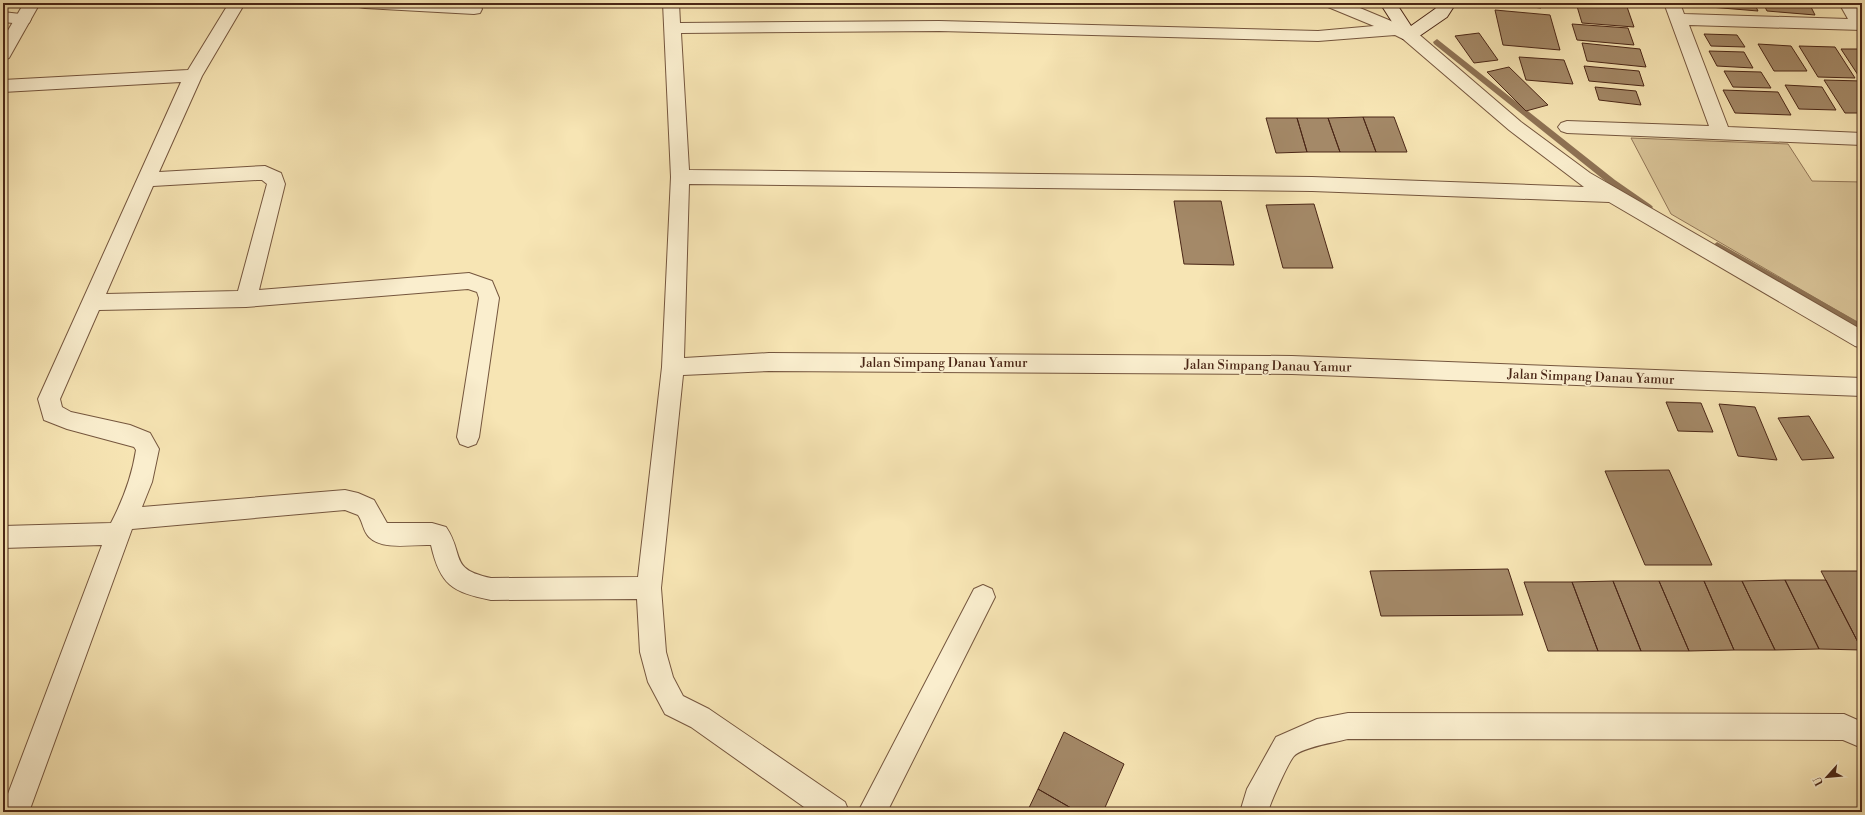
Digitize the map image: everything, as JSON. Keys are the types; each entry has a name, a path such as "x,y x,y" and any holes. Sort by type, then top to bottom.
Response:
{"street":[{"path":"3,54 32,3"},
{"path":"15,812 146,464 148,449 142,440 130,435 67,420 52,413 49,399 193,76 237,3"},
{"path":"365,3 474,9"},
{"path":"671,3 680,177 673,367 649,588 653,652 661,682 674,705 700,718 835,812"},
{"path":"1334,3 1402,33 1515,126 1583,178 1862,340"},
{"path":"1388,3 1402,33"},
{"path":"672,28 939,26 1318,36 1402,33 1441,13 1448,3"},
{"path":"1847,3 1861,25"},
{"path":"1721,133 1674,11 1861,25"},
{"path":"3,17 23,18"},
{"path":"3,86 193,76"},
{"path":"1567,128 1862,139"},
{"path":"146,180 257,173 265,173 274,178 276,184 246,299"},
{"path":"680,177 1312,184 1611,195"},
{"path":"92,302 246,299 469,281 485,287 489,298 468,437"},
{"name":"Jalan Simpang Danau Yamur","path":"673,367 769,362 1292,365 1862,387"},
{"path":"3,537 122,527 345,500 359,504 367,510 376,528 382,533 427,533 438,535 443,542 446,559 451,570 458,579 468,584 491,589 649,588"},
{"path":"872,812 983,597"},
{"path":"1254,812 1257,799 1285,746 1317,732 1348,726 1844,727 1862,735"}],"shaded area":[{"path":"1631,138 1788,144 1812,181 1862,182 1862,325 1671,214"}],"building":[{"path":"1496,3 1539,3 1541,8"},
{"path":"1576,3 1626,4 1634,27 1582,23"},
{"path":"1697,3 1754,3 1758,11 1698,6"},
{"path":"1763,3 1809,3 1815,15 1767,11"},
{"path":"1854,3 1862,3 1862,13 1860,13"},
{"path":"1495,10 1550,15 1560,50 1503,45"},
{"path":"1572,24 1628,28 1634,45 1577,40"},
{"path":"1479,33 1498,60 1474,63 1455,36"},
{"path":"1704,34 1737,35 1745,47 1711,46"},
{"path":"1582,43 1640,49 1646,67 1587,61"},
{"path":"1758,44 1791,46 1807,71 1774,71"},
{"path":"1799,46 1835,47 1855,78 1818,77"},
{"path":"1841,49 1862,49 1862,76 1858,75"},
{"path":"1709,51 1744,52 1753,68 1717,66"},
{"path":"1519,57 1564,60 1573,84 1526,80"},
{"path":"1584,66 1639,71 1644,86 1589,81"},
{"path":"1509,67 1548,105 1526,111 1487,72"},
{"path":"1724,71 1761,72 1771,88 1733,87"},
{"path":"1824,80 1862,81 1862,113 1845,113"},
{"path":"1785,85 1822,87 1836,110 1799,109"},
{"path":"1595,87 1636,91 1641,105 1599,100"},
{"path":"1723,90 1778,92 1791,115 1735,113"},
{"path":"1363,117 1394,117 1407,152 1376,152"},
{"path":"1363,117 1376,152 1340,152 1328,118"},
{"path":"1266,118 1297,118 1307,152 1276,153"},
{"path":"1297,118 1328,118 1340,152 1307,152"},
{"path":"1174,201 1221,201 1234,265 1184,264"},
{"path":"1314,204 1333,268 1283,268 1266,205"},
{"path":"1666,402 1701,403 1713,432 1678,431"},
{"path":"1719,404 1755,407 1777,460 1738,456"},
{"path":"1809,416 1834,458 1802,460 1778,418"},
{"path":"1669,470 1712,565 1645,565 1605,471"},
{"path":"1508,569 1523,615 1381,616 1370,571"},
{"path":"1821,571 1862,571 1862,650"},
{"path":"1785,580 1819,649 1775,650 1742,581"},
{"path":"1785,580 1826,580 1862,650 1819,649"},
{"path":"1613,581 1641,651 1598,651 1572,582"},
{"path":"1613,581 1659,581 1689,651 1641,651"},
{"path":"1659,581 1704,581 1734,650 1689,651"},
{"path":"1704,581 1742,581 1775,650 1734,650"},
{"path":"1524,582 1572,582 1598,651 1548,651"},
{"path":"1064,732 1124,764 1103,812 1078,812 1038,789"},
{"path":"1038,789 1078,812 1027,812"}],"waterway":[{"path":"1437,42 1612,182 1648,207"},
{"path":"1717,246 1862,329"}]}
